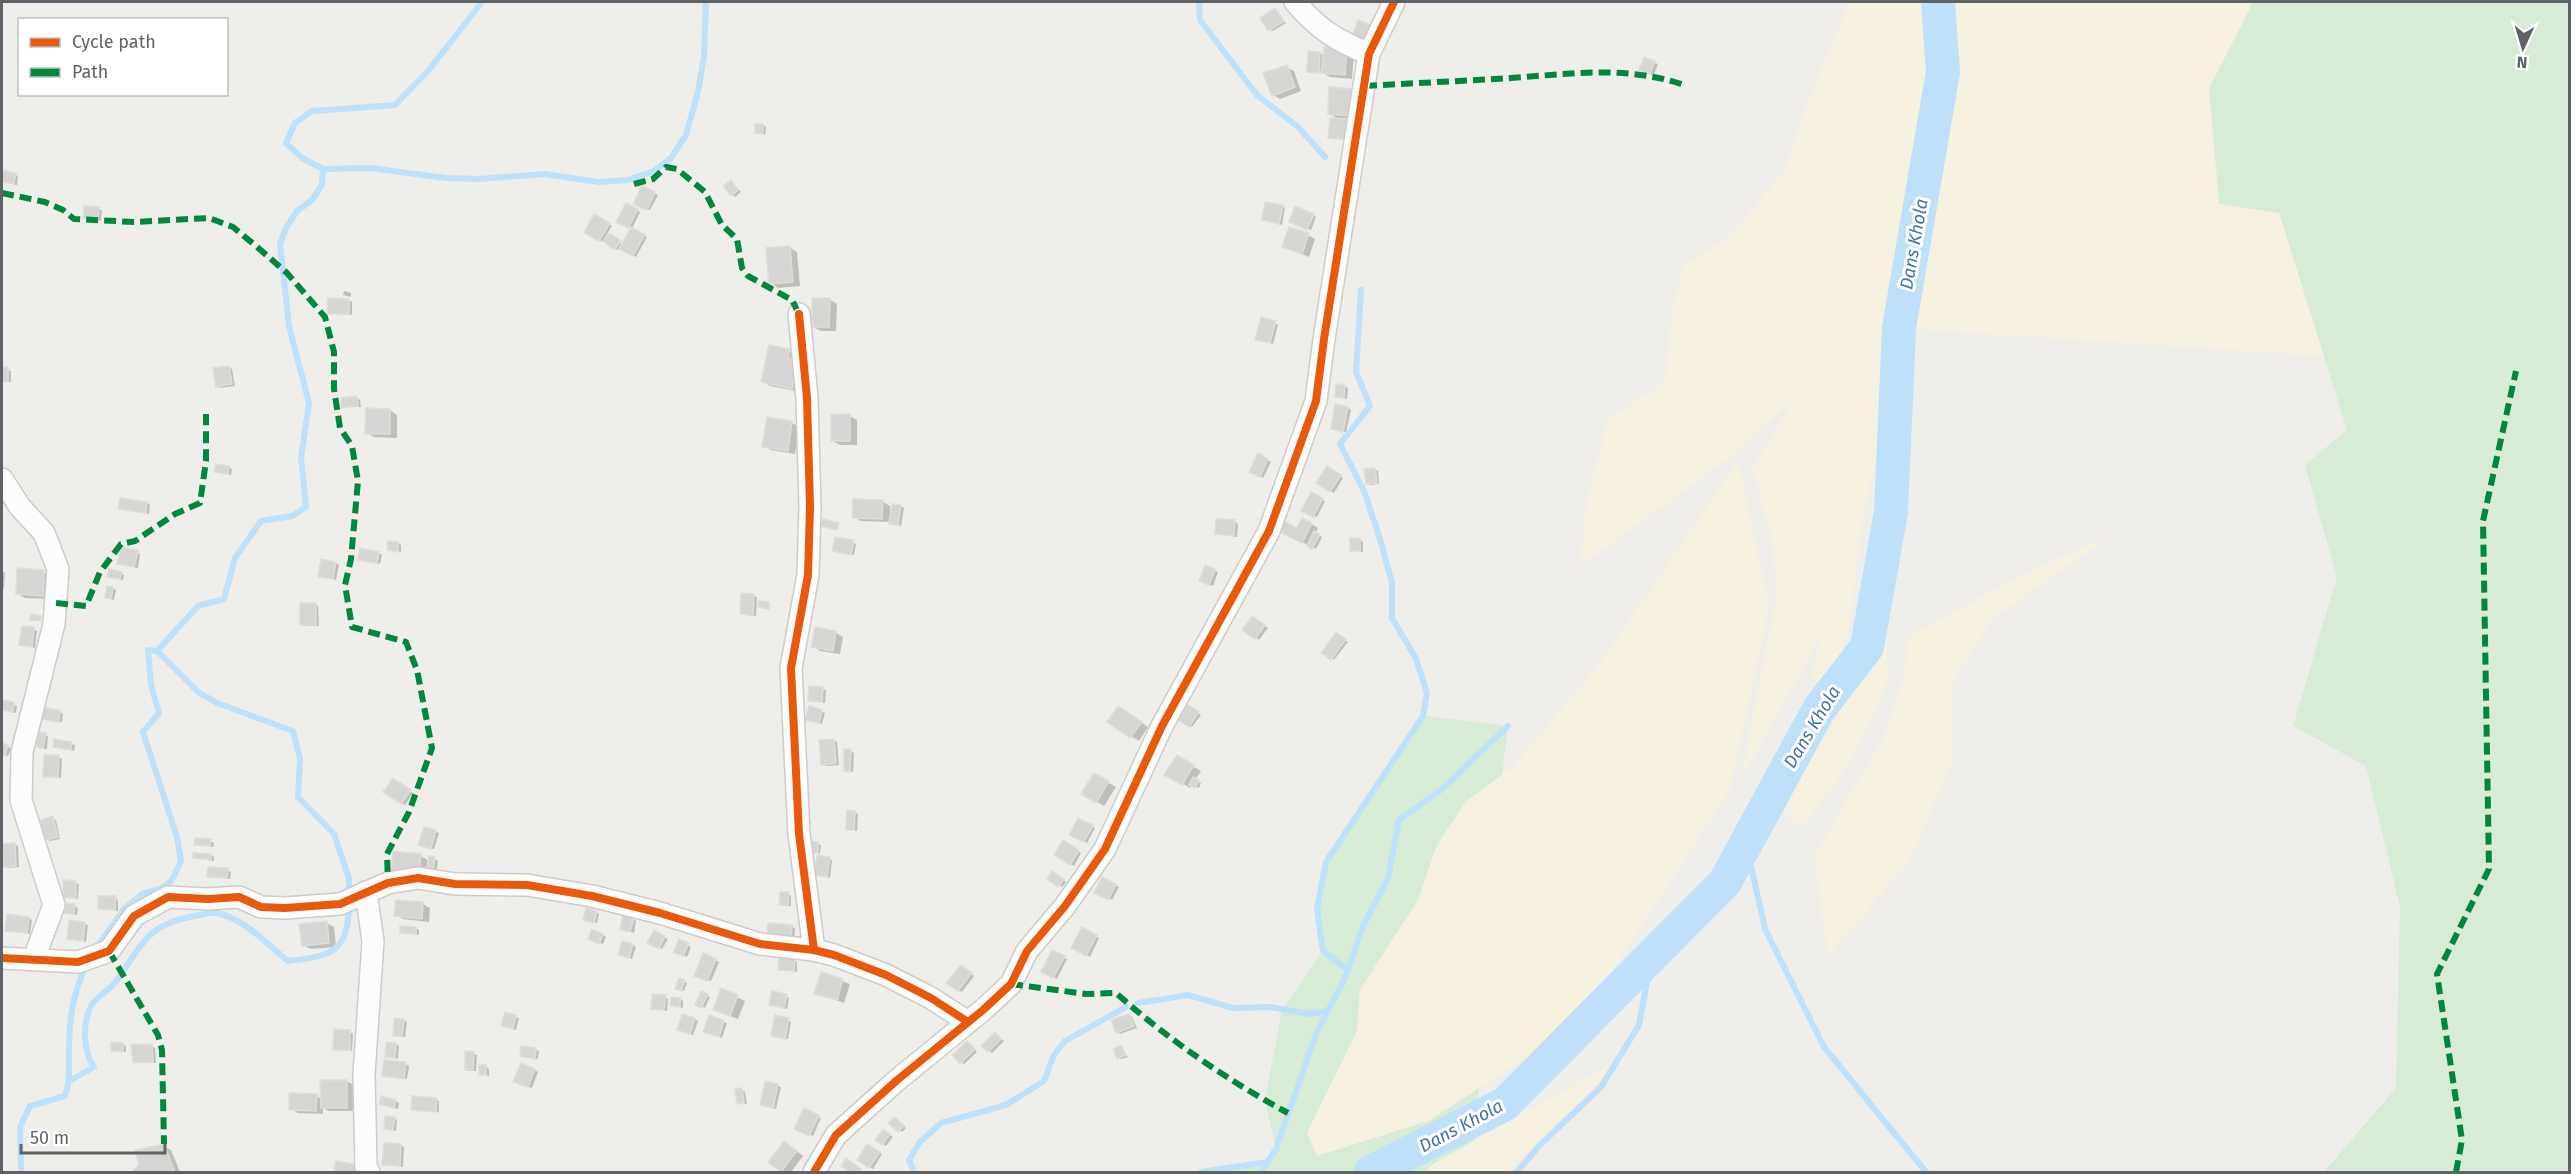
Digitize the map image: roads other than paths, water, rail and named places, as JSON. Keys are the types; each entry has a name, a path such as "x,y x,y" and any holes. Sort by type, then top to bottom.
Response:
{"street":[{"path":"1295,2 1320,30 1338,41 1369,54"},
{"path":"814,1173 836,1135 1011,984 1028,951 1065,906 1105,849 1162,726 1269,531 1316,401 1369,54 1394,2"},
{"path":"800,314 807,398 810,507 808,575 791,668 799,834 814,950"},
{"path":"2,479 20,507 44,532 58,569 54,624 22,752 21,800 54,905 34,958"},
{"path":"2,958 78,962 109,951 135,916 168,897 208,899 239,897 261,908 285,908 340,904 387,883 418,878 455,884 527,885 592,896 648,910 760,944 814,950 834,955 886,975 931,998 968,1022"},
{"path":"366,892 373,941 364,1074 366,1167 369,1173"}],"waterway":[{"path":"96,948 124,909 142,894 160,889 172,880 181,861 177,837 143,732 159,713 151,685 148,650 157,651 198,606 224,599 235,558 261,521 292,516 306,507 301,458 309,403 289,326 280,244 286,228 297,211 312,200 322,185 323,169 302,158 286,143 295,123 312,111 395,105 428,71 482,2"},
{"path":"323,169 370,168 446,178 479,179 544,174 599,182 628,180 654,171 671,158 686,135 698,92 704,56 706,2"},
{"path":"1199,2 1200,20 1257,95 1298,127 1325,157"},
{"name":"Dans Khola","path":"1371,1172 1505,1104 1725,882 1819,709 1867,647 1891,512 1899,328 1943,72 1938,2"},
{"path":"1348,970 1323,951 1317,909 1326,862 1423,716 1427,693 1416,659 1392,618 1392,583 1380,539 1364,491 1340,444 1370,406 1356,372 1361,290"},
{"path":"157,651 198,692 217,703 293,731 300,759 298,797 334,834 349,878 349,895"},
{"path":"1261,1172 1276,1149 1316,1034 1345,978 1363,926 1388,878 1399,820 1442,789 1508,726"},
{"path":"1746,843 1765,929 1824,1047 1926,1172"},
{"path":"71,1080 94,1067 90,1061 85,1037 86,1021 91,1006 114,984 140,946 155,931 178,920 217,913 246,926 288,961 303,959 326,954 341,942 348,921 349,905"},
{"path":"1517,1172 1539,1146 1601,1087 1639,1025 1652,956"},
{"path":"21,1172 20,1127 30,1106 65,1096 67,1090 71,1016 78,985 87,965"},
{"path":"1138,1003 1188,995 1233,1008 1270,1007 1309,1014 1328,1011"},
{"path":"914,1172 909,1160 920,1142 941,1123 1006,1105 1044,1081 1054,1055 1065,1041 1126,1007"},
{"path":"1201,1172 1267,1162"}]}
